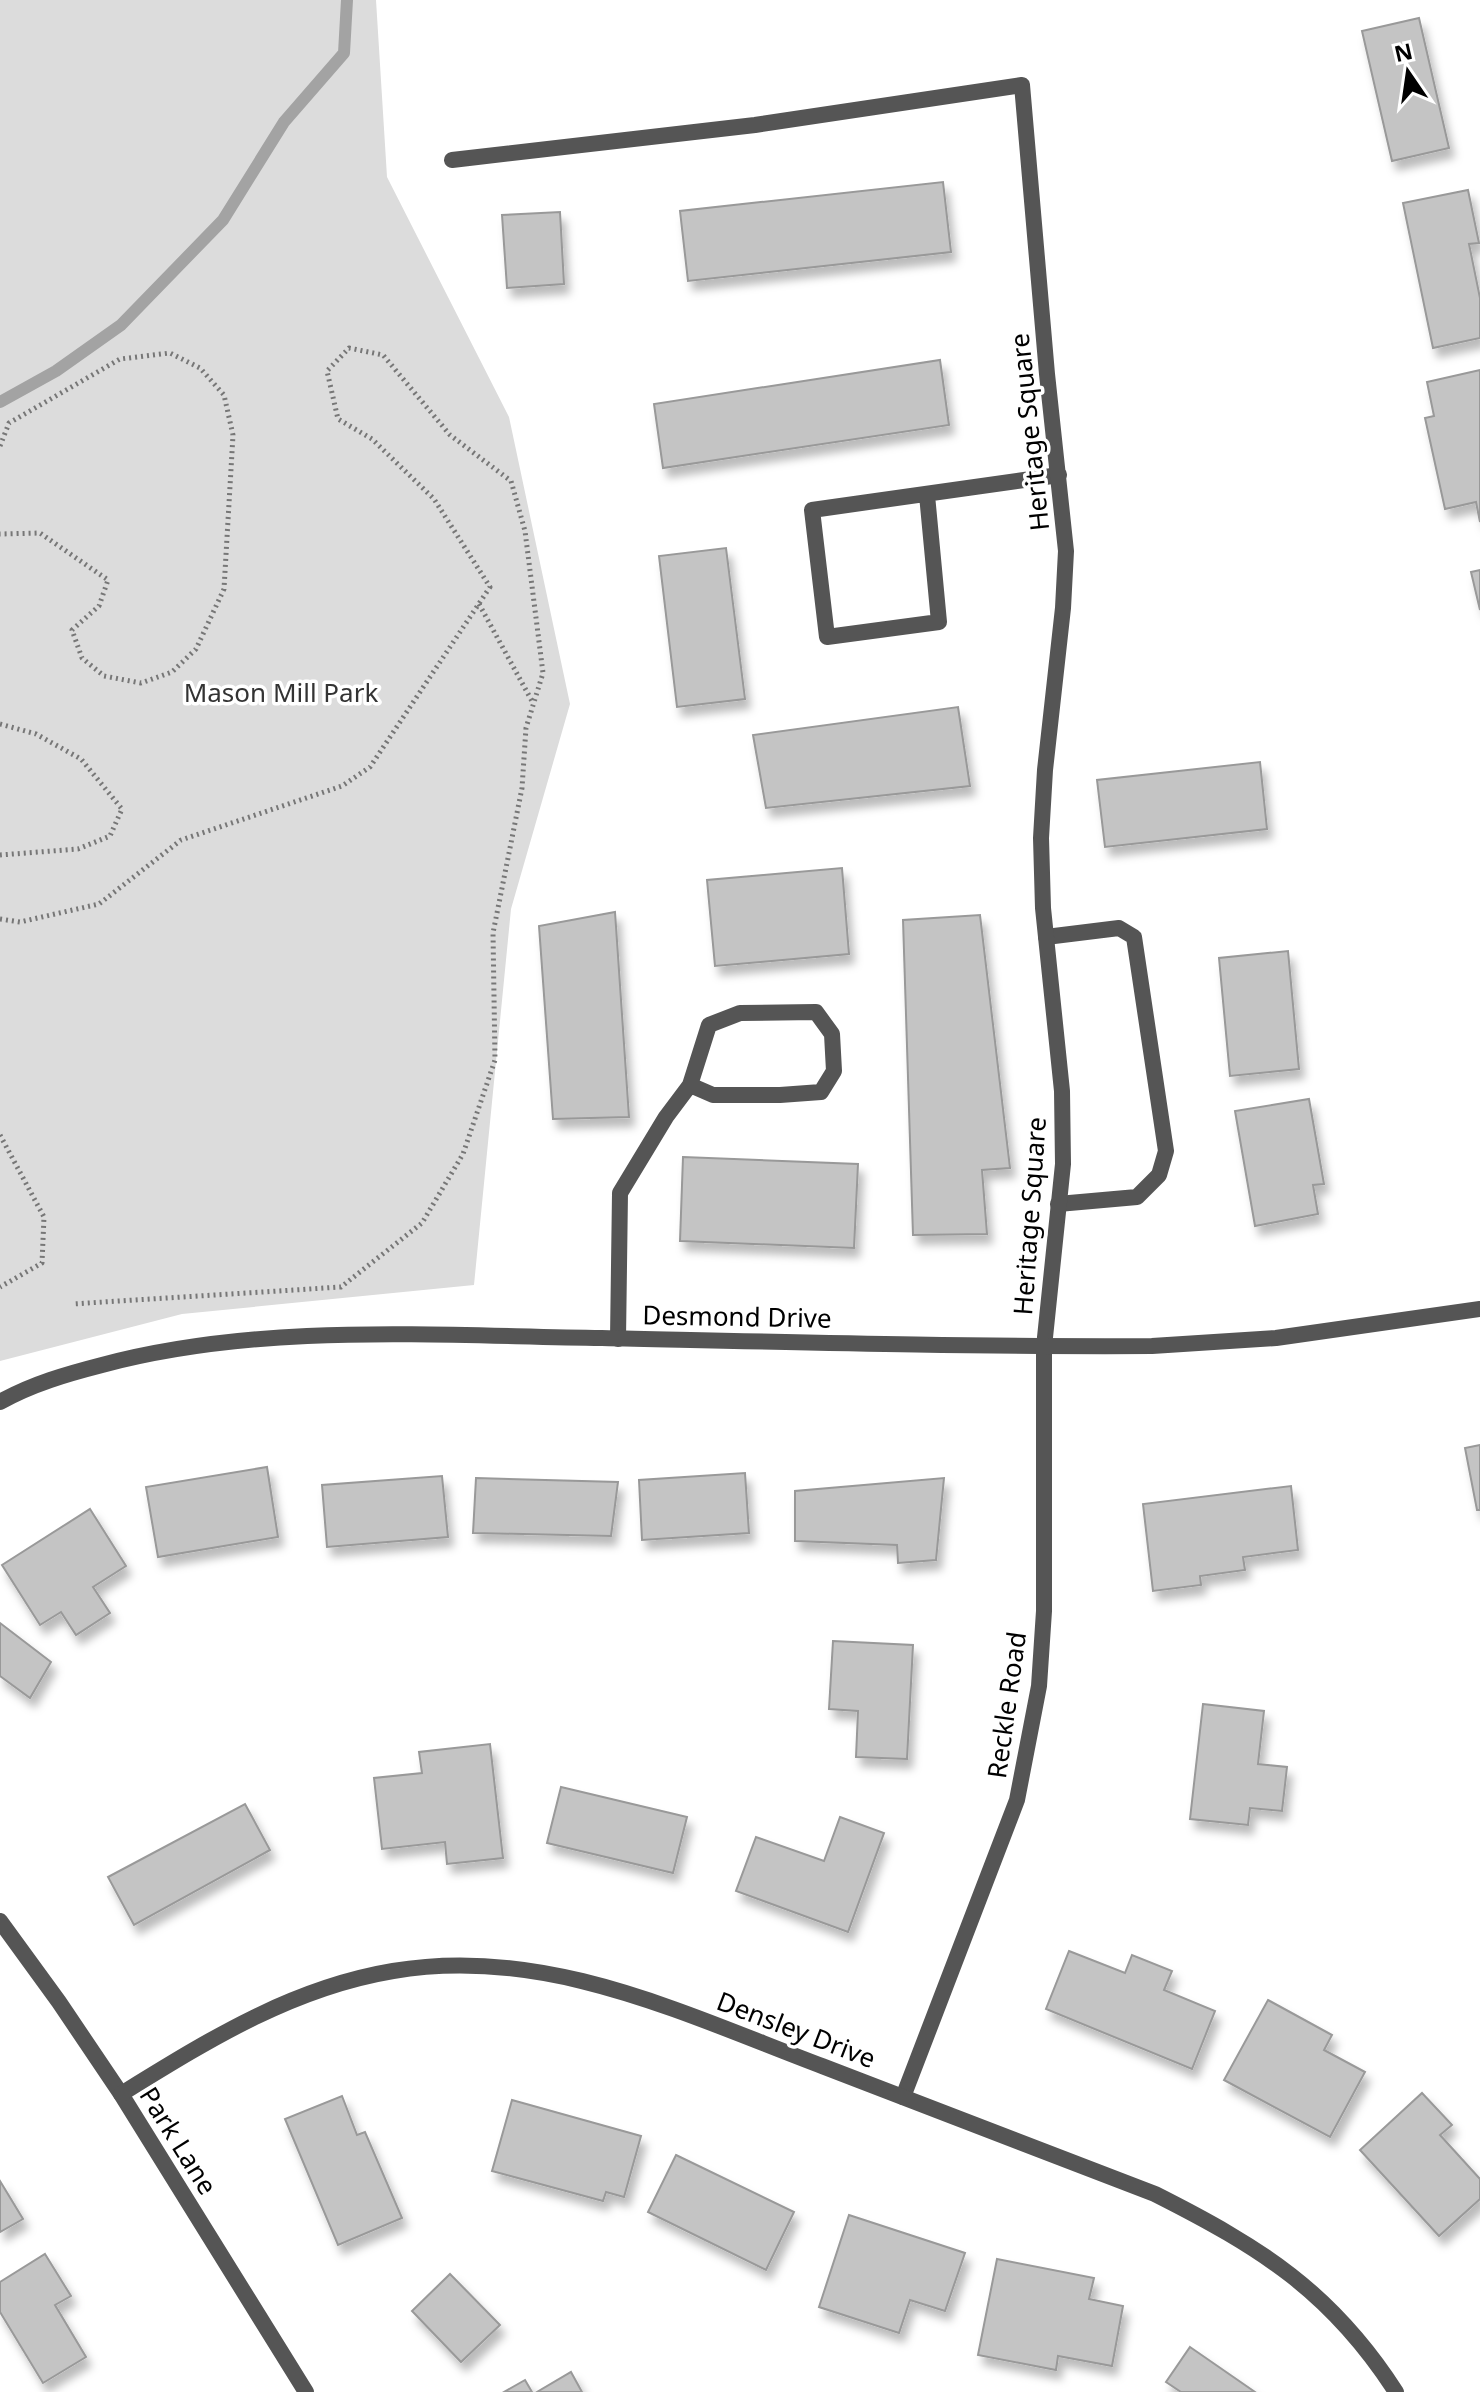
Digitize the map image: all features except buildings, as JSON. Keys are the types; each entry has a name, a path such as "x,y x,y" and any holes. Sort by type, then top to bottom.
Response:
{"street":[{"name":"Heritage Square","path":"452,160 755,125 1022,85 1066,551 1041,838 1046,937 1062,1091 1063,1164 1044,1347"},
{"path":"927,495 939,622 827,637 812,510 1059,475"},
{"path":"1046,937 1119,928 1134,937 1166,1151 1159,1175 1137,1197 1058,1204"},
{"path":"618,1339 620,1193 666,1117 690,1085 709,1025 740,1013 816,1012 832,1034 834,1071 821,1092 713,1095 690,1085"},
{"name":"Desmond Drive","path":"0,1402 17,1392 127,1358 238,1342 397,1335 1044,1347 1152,1346 1264,1339 1480,1309"},
{"name":"Reckle Road","path":"903,2097 1017,1800 1030,1745 1039,1686 1044,1611 1044,1347"},
{"name":"Park Lane","path":"0,1921 121,2094 306,2392"},
{"name":"Densley Drive","path":"121,2094 213,2037 303,1994 393,1971 487,1964 579,1978 624,1991 1155,2194 1257,2250 1301,2280 1341,2319 1376,2360 1396,2392"}],"path":[{"path":"0,919 20,922 99,904 181,840 342,786 370,767 490,587 434,499 372,439 338,419 327,371 349,348 383,355 450,435 511,481 525,531 543,673 526,728 522,788 493,933 495,1060 463,1154 422,1223 341,1287 72,1304"},
{"path":"0,446 9,423 120,359 170,353 200,368 224,395 233,435 224,589 196,649 172,672 141,683 104,676 82,658 72,630 99,606 108,580 40,533 0,534"},
{"path":"479,604 534,704"},
{"path":"0,724 36,734 81,759 122,809 110,836 78,849 0,855"},
{"path":"0,1135 44,1217 42,1263 0,1287"}],"green space":[{"name":"Mason Mill Park","path":"0,0 376,0 387,177 509,417 570,704 511,909 474,1285 182,1314 0,1361"}],"waterway":[{"path":"0,402 56,371 121,325 223,220 284,122 344,53 347,0"}]}
